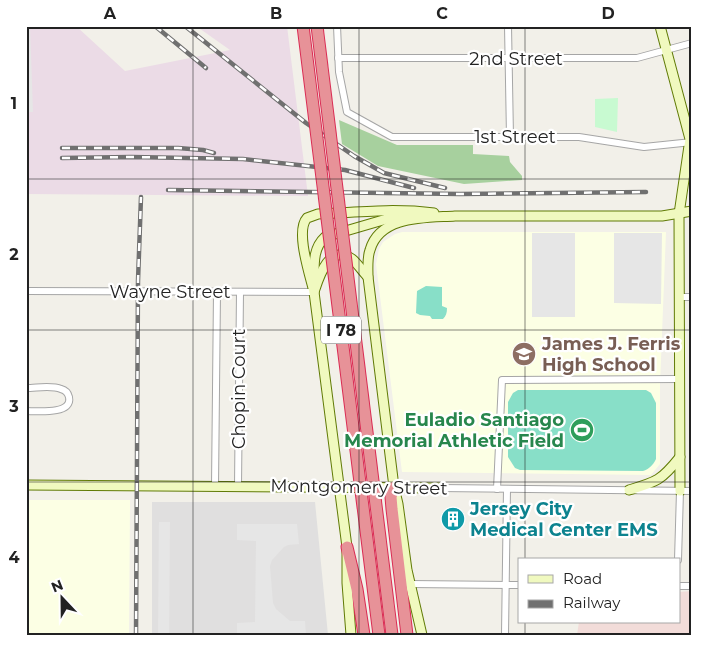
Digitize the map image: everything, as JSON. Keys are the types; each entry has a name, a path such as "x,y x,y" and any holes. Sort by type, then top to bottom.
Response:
{"highway":[{"name":"I 78","path":"303,26 379,635"},
{"name":"I 78","path":"317,26 392,635"},
{"path":"394,487 392,509 408,635"},
{"path":"347,548 357,589 364,635"}],"main road":[{"path":"660,26 691,142 679,214 680,491"},
{"path":"351,635 347,583 347,548 314,292 302,232 304,223 310,216 318,214 392,209 454,216"},
{"path":"422,635 410,584 394,487 368,277 369,251 374,239 383,230 395,224 411,220 454,216 679,214 692,211"},
{"path":"314,292 314,258 317,248 325,237 396,216 436,213"},
{"path":"314,292 326,264 334,257 343,256 352,259 368,277"},
{"path":"629,490 656,482 669,471 680,457"},
{"name":"Montgomery Street","path":"26,485 439,488"}],"street":[{"path":"337,26 338,58"},
{"path":"508,26 510,137"},
{"name":"2nd Street","path":"338,58 637,58 692,43"},
{"name":"1st Street","path":"338,58 347,112 392,137 585,138 644,148 691,142"},
{"name":"Wayne Street","path":"26,291 314,292"},
{"name":"Chopin Court","path":"214,486 217,292"},
{"name":"Chopin Court","path":"238,486 240,292"},
{"path":"679,297 692,297"},
{"path":"497,489 502,380 679,379"},
{"path":"26,388 60,388 67,392 69,398 68,405 62,410 26,411"},
{"name":"Montgomery Street","path":"439,488 692,491"},
{"path":"505,635 507,489"},
{"path":"678,558 680,491"},
{"path":"410,584 518,585"}],"shaded area":[{"path":"26,26 76,26 125,71 230,50 196,26 287,26 308,196 26,194"},
{"path":"26,26 30,26 33,112 26,112"},
{"name":"James J. Ferris High School","path":"402,232 666,232 660,385 660,464 651,475 402,472 376,264 379,249 383,242"},
{"path":"532,233 575,233 575,317 532,317"},
{"path":"614,233 662,233 661,304 614,303"},
{"path":"26,500 130,500 129,635 26,635"},
{"path":"152,502 315,502 328,635 152,635"},
{"path":"159,522 170,522 169,635 158,635"},
{"path":"237,524 297,524 299,544 284,547 272,560 270,566 273,603 276,609 290,621 305,621 306,635 237,635 237,623 255,622 256,541 237,540"},
{"path":"692,591 692,635 577,635 579,624 680,624 680,592"}],"green space":[{"path":"618,98 617,132 595,127 595,99"},
{"path":"339,120 397,145 473,145 473,154 509,156 510,162 522,176 522,180 464,184 378,166 342,144"},
{"path":"426,286 442,287 442,306 447,308 443,319 432,319 430,316 416,313 417,291"},
{"name":"Euladio Santiago Memorial Athletic Field","path":"518,390 646,390 651,393 656,403 656,459 654,463 643,471 520,470 515,468 508,457 508,402 513,393"}],"railway":[{"path":"155,26 206,68"},
{"path":"185,26 306,123 354,156 384,173 445,188"},
{"path":"62,148 178,148 214,153"},
{"path":"62,158 243,159 345,170 414,188"},
{"path":"168,190 460,194 646,192"},
{"path":"136,635 138,281 141,197"}],"place":[{"name":"James J. Ferris High School","path":"524,354"},
{"name":"Euladio Santiago Memorial Athletic Field","path":"582,430"},
{"name":"Jersey City Medical Center EMS","path":"453,519"}]}
